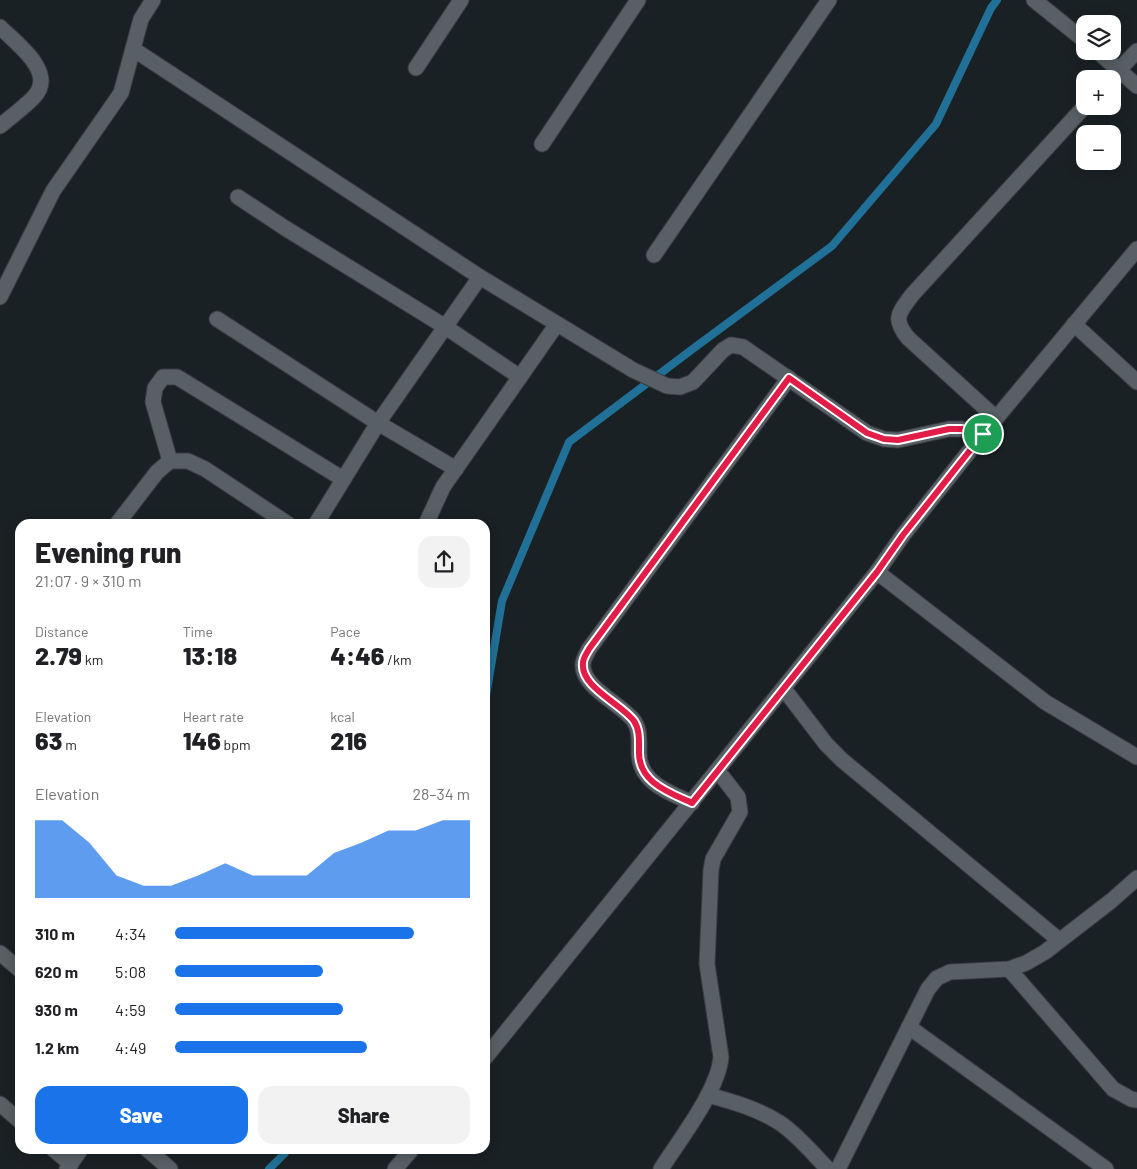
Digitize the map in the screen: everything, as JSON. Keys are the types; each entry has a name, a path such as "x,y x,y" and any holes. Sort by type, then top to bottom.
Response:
{"street":[{"path":"0,297 53,191 121,93 141,19 153,0"},
{"path":"416,68 461,0"},
{"path":"542,144 638,0"},
{"path":"654,255 829,0"},
{"path":"1034,0 1076,35"},
{"path":"0,27 36,63 42,75 40,87 34,97 0,126"},
{"path":"133,49 480,277 633,370 666,386 680,387 693,382 723,350 731,345 743,347 867,433 884,439 898,440 949,429 962,429 983,434"},
{"path":"1118,70 1137,51"},
{"path":"1121,78 1137,86"},
{"path":"996,418 908,338 900,327 898,315 912,295 1077,115"},
{"path":"238,197 444,326 520,377"},
{"path":"490,1052 718,772 877,572 903,535 983,434 1137,249"},
{"path":"319,519 378,423 480,277"},
{"path":"217,319 378,423 456,469"},
{"path":"428,519 443,487 557,324"},
{"path":"1074,324 1137,382"},
{"path":"170,461 153,402 155,388 163,377 177,377 343,479"},
{"path":"692,803 660,788 644,775 639,758 640,737 634,722 584,676 583,662 589,649 789,378"},
{"path":"121,519 158,472 170,461 188,461 205,469 280,519"},
{"path":"877,572 1045,702 1137,757"},
{"path":"784,689 826,744 842,760 1059,940"},
{"path":"661,1169 708,1095 720,1071 721,1057 707,964 711,870 713,859 740,812 738,797 718,772"},
{"path":"838,1169 928,989 937,978 950,972 1009,969 1032,959 1111,902 1137,878"},
{"path":"0,954 15,966"},
{"path":"1009,969 1113,1089 1130,1099 1137,1100"},
{"path":"909,1027 1106,1169"},
{"path":"708,1095 751,1107 780,1123 828,1169"},
{"path":"0,1104 15,1117"},
{"path":"58,1154 69,1166 77,1154"},
{"path":"154,1154 170,1169"},
{"path":"395,1169 408,1154"}],"waterway":[{"path":"490,672 502,601 569,442 832,246 936,124 991,8 997,0"},
{"path":"269,1169 284,1154"}],"route":[{"path":"789,378 867,433 884,439 898,440 949,429 962,429 983,434 903,535 877,572 692,803 660,788 644,775 639,758 640,737 634,722 584,676 583,662 589,649 789,378"}]}
